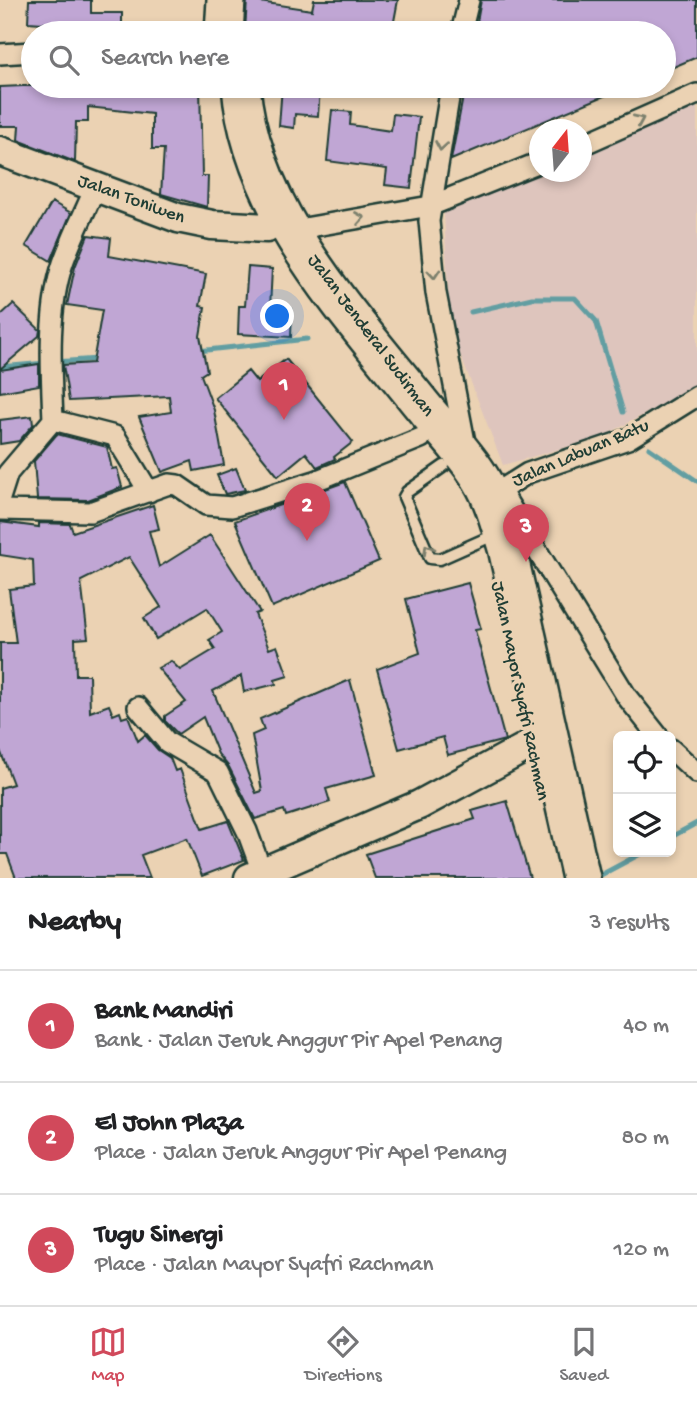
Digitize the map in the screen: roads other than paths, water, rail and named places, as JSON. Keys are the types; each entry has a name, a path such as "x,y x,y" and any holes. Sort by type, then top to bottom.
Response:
{"highway":[{"path":"225,21 226,0"},
{"path":"242,21 243,0"},
{"name":"Jalan Jenderal Sudirman","path":"226,98 235,145 317,300 421,438"},
{"name":"Jalan Jenderal Sudirman","path":"242,98 245,124 280,229 474,474"},
{"name":"Jalan Mayor Syafri Rachman","path":"421,438 474,474 499,519 581,878"},
{"name":"Jalan Mayor Syafri Rachman","path":"474,474 472,507 485,538 561,878"}],"street":[{"path":"464,21 469,0"},
{"path":"0,54 21,53"},
{"path":"592,141 697,94"},
{"path":"449,98 430,206 436,293 474,474 555,582 627,697 654,731"},
{"name":"Jalan Toniwen","path":"0,151 196,223 280,229"},
{"path":"280,229 430,206 529,166"},
{"path":"0,498 8,473 53,420 51,359 63,264 95,188"},
{"name":"Jalan Labuan Batu","path":"474,474 528,473 628,439 697,397"},
{"path":"53,420 115,436 149,492"},
{"path":"0,510 90,512 173,484 206,505 232,507 315,481 421,438"},
{"path":"515,594 555,582"},
{"path":"138,707 167,742 218,772 247,831 256,875 419,805 530,746"},
{"path":"676,754 697,773"}],"lane":[{"path":"474,474 407,492 404,497 430,558 440,559 485,538"}],"waterway":[{"path":"471,312 532,298 575,298 596,321 623,412"},
{"path":"198,351 307,339"},
{"path":"55,362 98,359"},
{"path":"0,367 46,363"},
{"path":"649,448 697,481"},
{"path":"676,834 697,823"},
{"path":"599,876 635,857"}],"place":[{"name":"Bank Mandiri","path":"284,420"},
{"name":"El John Plaza","path":"307,541"},
{"name":"Tugu Sinergi","path":"526,562"}]}
